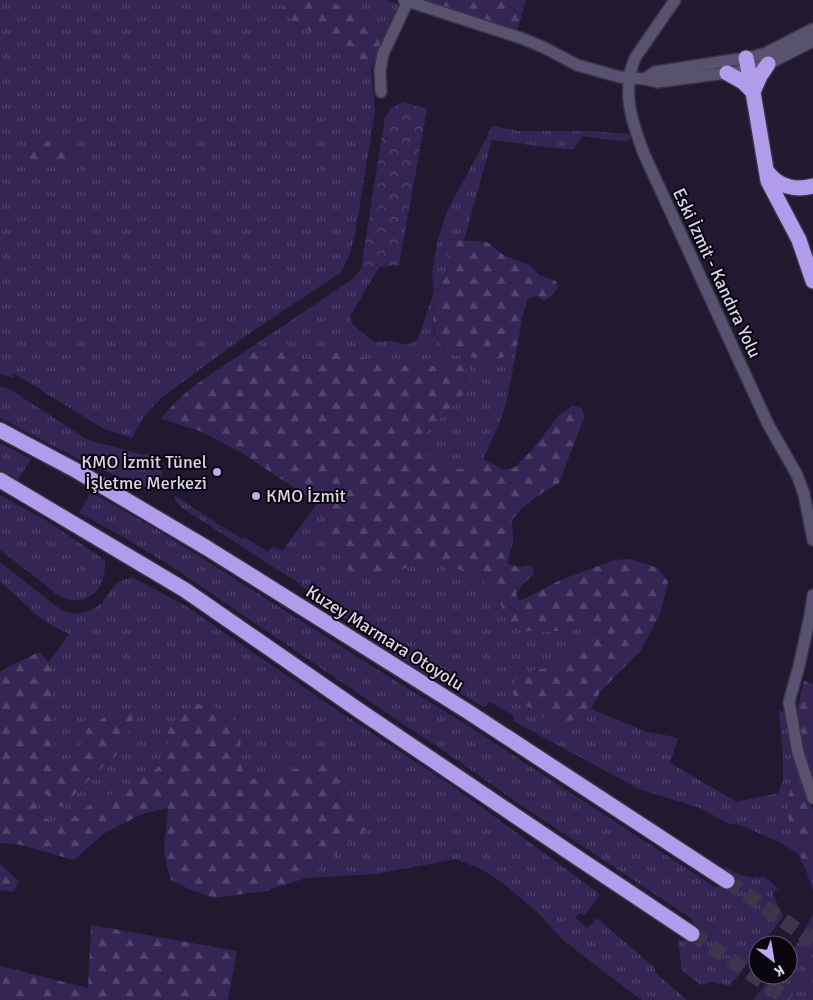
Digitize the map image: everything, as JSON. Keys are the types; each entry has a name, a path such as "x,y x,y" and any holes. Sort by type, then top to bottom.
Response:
{"highway":[{"path":"747,64 768,181 799,240 813,281"},
{"path":"753,92 768,64"},
{"path":"727,73 736,77 753,92"},
{"path":"765,168 771,177 790,188 813,186"},
{"name":"Kuzey Marmara Otoyolu","path":"0,430 77,471 207,548 467,711 727,881"},
{"path":"0,480 184,590 357,709 692,934"}],"street":[{"name":"Eski İzmit - Kandıra Yolu","path":"675,0 635,58 630,69 628,104 634,128 644,154 768,424 797,475 804,494 813,540"},
{"path":"382,92 380,70 383,54 406,1 521,38 577,65 620,77 657,82 727,73 766,53 809,37"},
{"path":"645,79 655,72 768,64 809,37"},
{"path":"813,595 799,666 789,702 798,754 813,798"}],"green space":[{"path":"0,0 286,0 281,12 371,69 375,111 355,234 349,256 340,273 244,337 161,398 143,418 132,438 104,429 18,376 12,374 14,378 0,374"},
{"path":"286,0 331,0 383,39 371,69 280,12"},
{"path":"331,0 387,0 400,5 383,39"},
{"path":"422,0 526,0 518,28 514,30"},
{"path":"403,102 427,109 399,265 361,269 385,117 391,108"},
{"path":"492,126 520,131 594,131 627,133 631,136 629,141 583,136 573,149 492,140 464,240 444,239 442,246 452,263 436,298 433,326 436,337 446,351 510,355 518,343 506,405 498,427 483,459 461,469 444,467 419,450 417,442 464,394 457,362 440,366 409,366 332,352 304,360 256,344 351,280 361,269 379,267 350,316 352,324 374,342 391,341 408,345 418,339 434,292 432,272 438,239 448,209"},
{"path":"50,141 72,147 72,157 60,163 29,163 24,148 28,144"},
{"path":"444,239 487,242 502,254 531,266 539,275 556,281 558,288 552,296 544,301 537,296 528,298 522,318 518,343 510,355 494,360 452,355 442,346 436,336 433,324 436,298 452,263 442,246"},
{"path":"256,344 304,360 332,352 409,366 440,366 457,362 470,367 473,378 464,394 417,442 419,450 444,467 461,469 483,459 504,470 515,467 532,450 559,415 572,406 581,408 585,416 559,483 523,507 512,520 513,542 507,563 518,567 528,565 533,568 534,574 516,593 519,600 525,599 558,581 614,560 630,559 658,568 668,582 660,614 641,650 600,692 591,709 580,720 549,722 535,710 519,703 511,691 516,680 532,671 549,667 595,633 602,625 587,625 570,630 545,632 525,631 506,621 498,594 478,577 444,564 420,563 385,575 361,577 350,572 333,543 323,510 311,499 242,453 200,431 161,419 170,408 193,388"},
{"path":"0,386 11,390 88,440 151,456 159,463 162,469 160,479 152,486 143,487 86,463 0,418"},
{"path":"0,443 31,459 18,480 0,470"},
{"path":"91,492 158,530 467,725 715,887 722,887 727,881 729,874 725,866 744,876 765,877 778,888 773,894 783,917 770,935 748,935 748,963 729,986 712,982 701,985 682,971 678,939 682,941 688,939 693,927 692,919 519,804 171,566 79,513"},
{"path":"0,495 44,519 105,560 103,579 99,588 92,595 83,599 66,599 54,592 0,550"},
{"path":"175,496 242,539 244,537 268,552 273,546 282,551 317,504 325,515 327,528 350,572 361,577 385,575 420,563 444,564 478,577 498,594 506,621 525,631 545,632 570,630 587,625 603,625 549,667 532,671 519,703 535,710 549,722 580,720 591,709 647,732 678,739 670,763 737,802 778,793 783,781 779,711 786,712 800,773 797,853 779,842 736,824 729,824 700,808 639,789 513,721 514,716 490,702 484,707 424,673 370,638 298,583 181,507 175,500"},
{"path":"0,562 63,611 75,614 91,610 101,604 115,585 132,577 186,606 340,712 454,787 600,894 585,915 579,913 575,917 587,928 597,918 654,967 656,973 687,1000 643,1000 636,996 564,941 539,914 503,883 483,870 456,859 377,874 306,878 339,852 352,839 361,837 350,815 340,801 337,789 302,768 278,770 256,779 244,778 241,758 168,731 168,748 164,761 152,773 90,805 66,822 52,821 38,814 34,800 44,794 53,798 59,806 67,802 115,757 133,723 89,728 73,760 61,774 55,768 52,674 49,662 69,634 39,617 0,581"},
{"path":"39,652 49,662 52,674 55,768 61,774 73,760 88,728 117,709 132,713 133,723 115,757 67,802 60,807 53,798 44,794 34,800 38,815 52,821 66,822 90,805 152,773 164,761 168,748 168,731 177,716 196,704 213,706 232,717 240,733 244,778 256,779 278,770 302,768 312,759 326,760 335,765 341,773 337,785 340,801 347,811 366,828 361,837 352,839 339,852 306,878 266,891 214,898 171,880 164,847 168,808 142,814 103,834 74,860 21,845 0,843 0,673 2,670"},
{"path":"804,681 813,684 813,784 798,726 797,710"},
{"path":"800,773 813,810 813,871 797,853 789,825 788,797 795,778"},
{"path":"797,853 813,871 813,891 806,870"},
{"path":"0,864 19,881 14,892 0,890"},
{"path":"813,912 813,1000 753,1000 765,985 798,985 798,942"},
{"path":"91,925 237,951 228,1000 0,1000 0,966 88,988"}],"tunnel":[{"path":"727,881 813,941"},
{"path":"692,934 790,1000"}],"place":[{"name":"KMO İzmit Tünel İşletme Merkezi","path":"217,472"},
{"name":"KMO İzmit","path":"256,496"}]}
